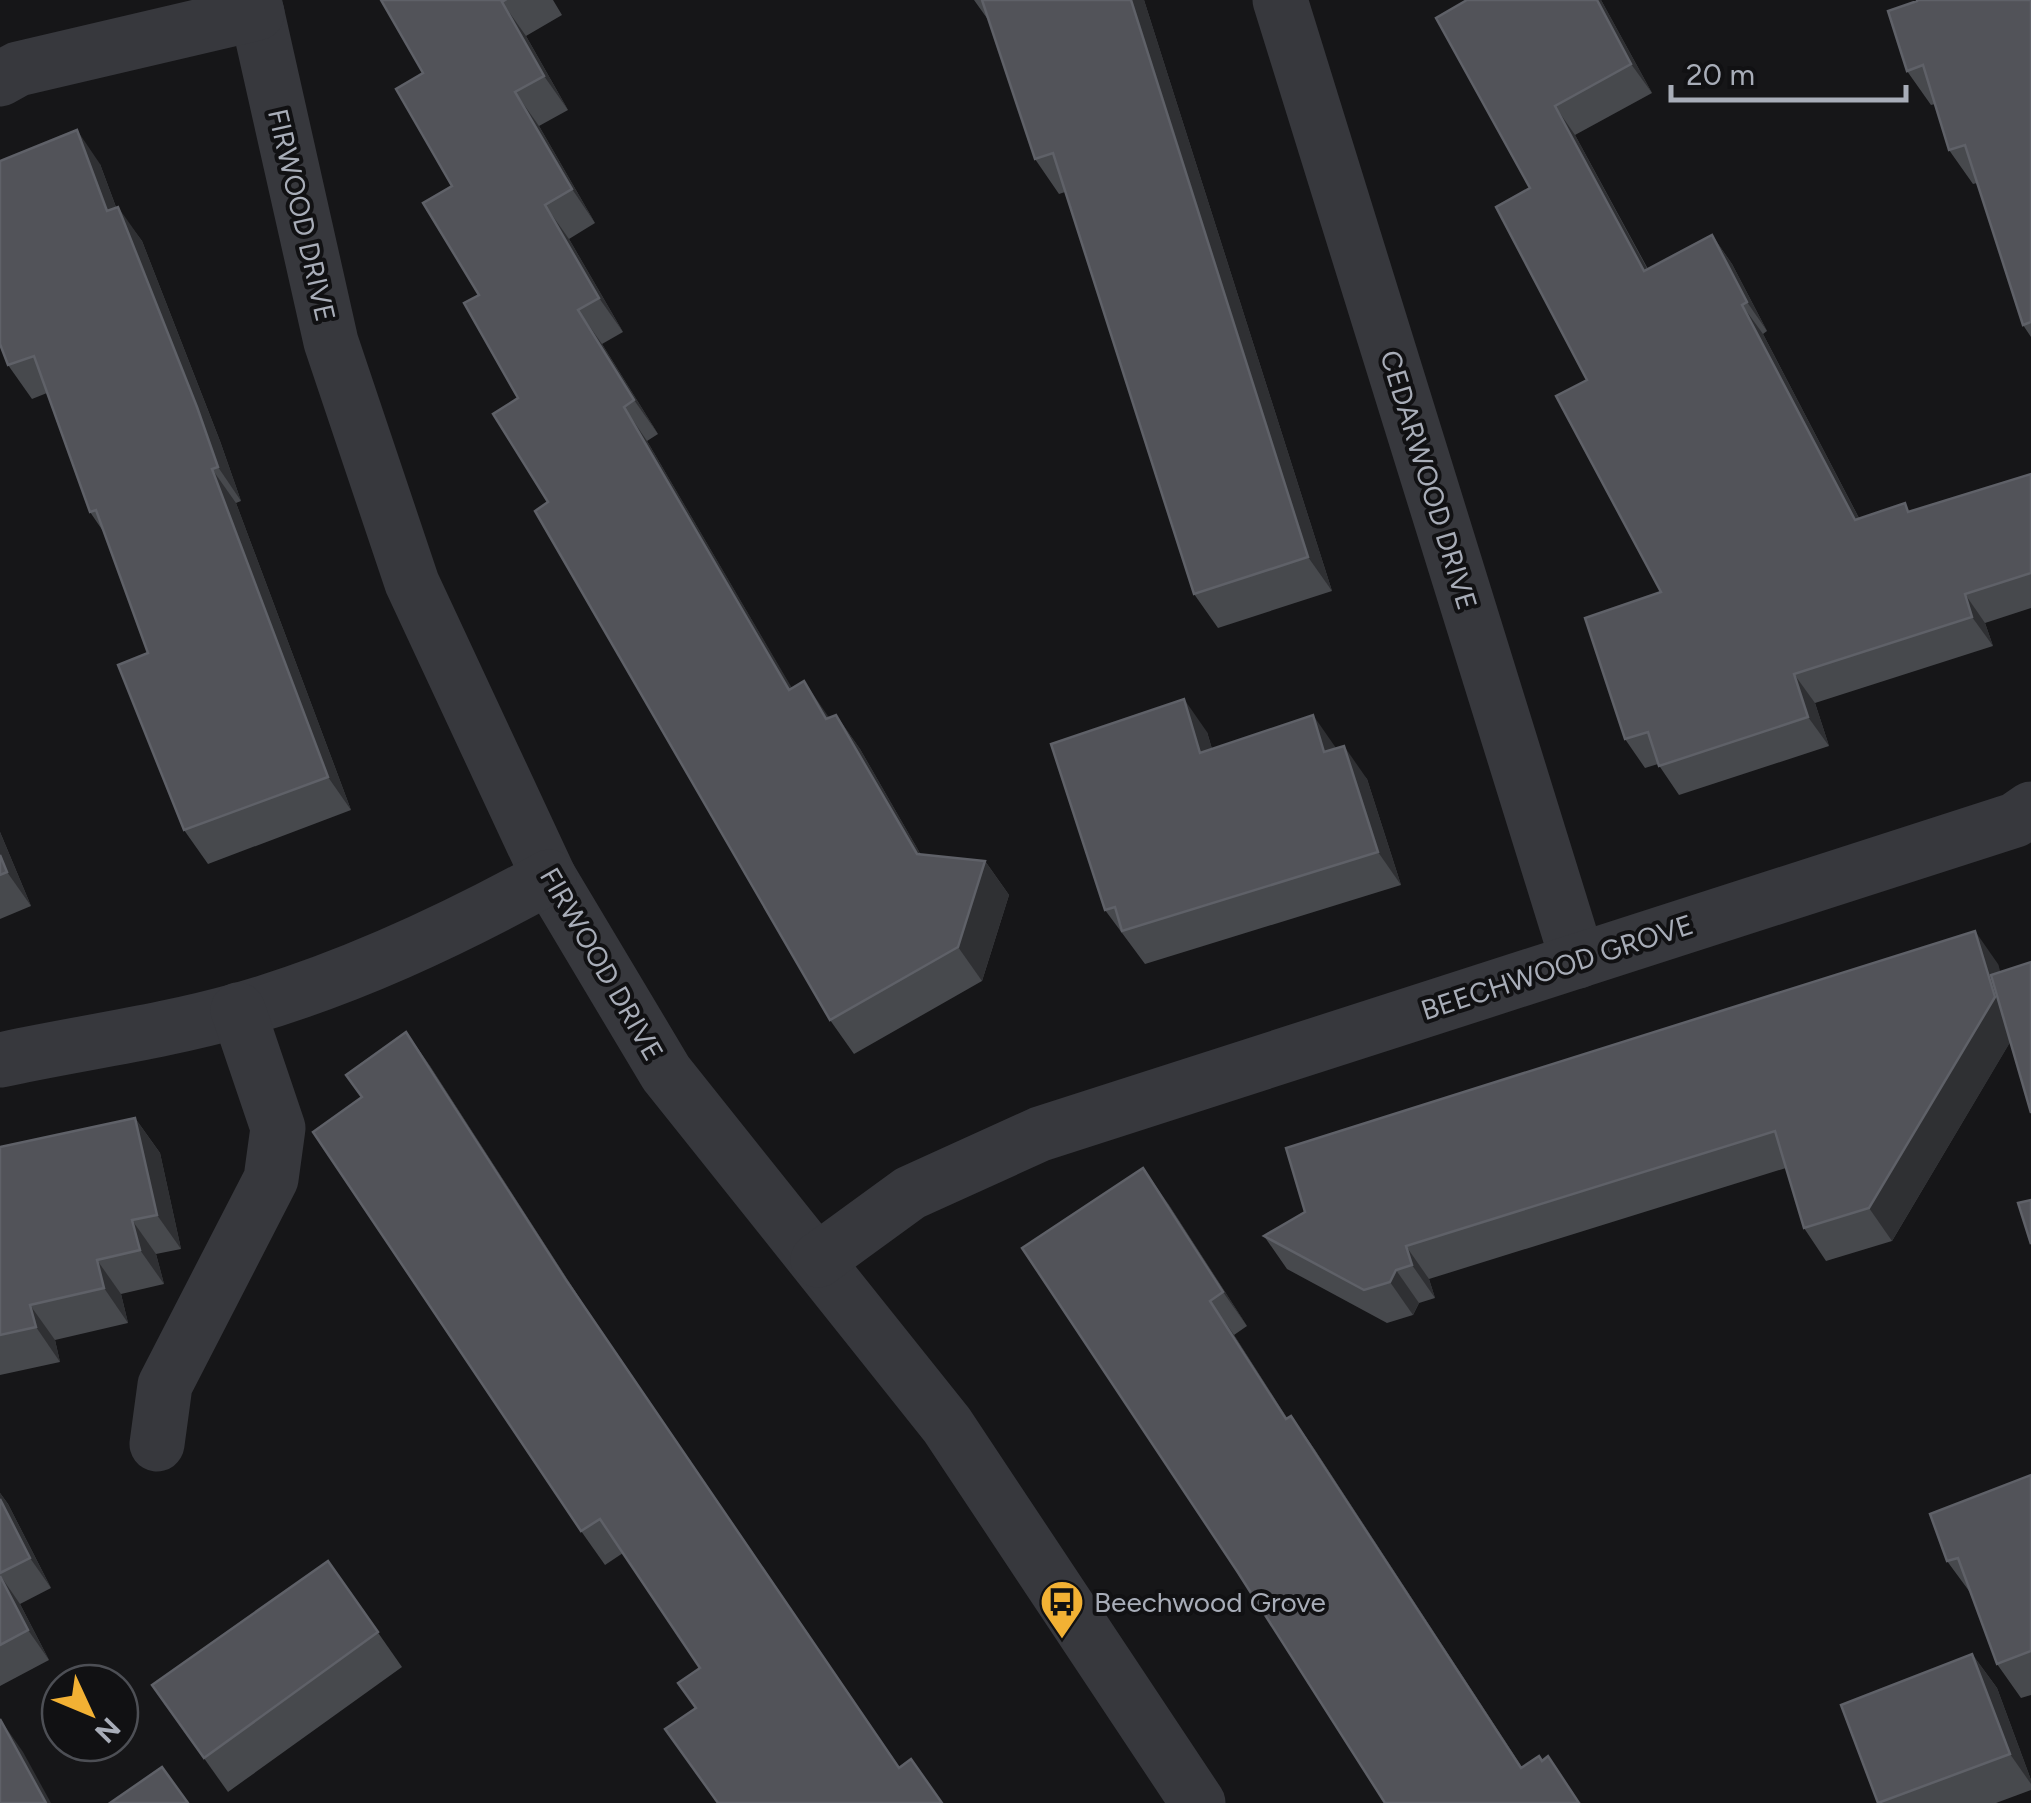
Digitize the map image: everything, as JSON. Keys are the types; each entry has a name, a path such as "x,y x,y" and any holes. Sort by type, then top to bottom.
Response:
{"street":[{"name":"CEDARWOOD DRIVE","path":"1280,0 1578,961"},
{"path":"0,79 18,70 255,7"},
{"name":"FIRWOOD DRIVE","path":"255,7 331,342 412,583 550,878 666,1072 818,1260 993,1490 1198,1803"},
{"name":"BEECHWOOD GROVE","path":"818,1260 910,1193 1040,1134 2015,820 2031,810"},
{"path":"0,1060 238,1010 358,970 443,934 550,878"},
{"path":"157,1444 165,1385 271,1179 278,1128 238,1010"}],"building":[{"path":"381,0 505,0 502,2 544,76 515,92 572,189 545,205 599,298 578,310 634,400 624,407 789,690 804,681 826,719 836,715 917,854 985,861 958,947 830,1020 535,511 548,502 493,414 518,398 464,303 479,295 423,203 452,186 396,89 423,73"},
{"path":"982,0 1131,0 1308,557 1194,594 1053,153 1035,159"},
{"path":"1467,0 1597,0 1631,64 1555,106 1644,271 1712,235 1747,302 1742,305 1855,520 1905,503 1908,512 2031,474 2031,573 1965,594 1972,617 1794,674 1808,717 1659,766 1648,732 1625,739 1585,618 1661,592 1556,396 1587,380 1496,207 1530,188 1436,18"},
{"path":"1917,0 2031,0 2031,322 2023,325 1965,145 1949,150 1923,65 1907,71 1888,11"},
{"path":"77,130 107,211 118,207 197,407 218,467 212,469 328,777 184,830 118,665 148,653 96,510 90,512 34,356 8,365 0,344 0,161"},
{"path":"1184,699 1200,753 1313,715 1324,752 1344,746 1378,852 1122,931 1115,907 1105,910 1051,744"},
{"path":"0,855 7,872 0,875"},
{"path":"1975,931 1995,997 1869,1208 1804,1228 1775,1131 1406,1246 1412,1265 1396,1270 1390,1282 1364,1290 1264,1236 1305,1212 1286,1148"},
{"path":"2031,962 2031,1113 1991,975"},
{"path":"406,1032 566,1280 899,1768 911,1759 942,1803 718,1803 665,1729 696,1708 678,1683 700,1668 600,1519 581,1531 313,1132 362,1097 346,1075"},
{"path":"135,1118 157,1215 132,1220 140,1250 97,1260 104,1288 30,1305 36,1327 0,1335 0,1147"},
{"path":"1143,1168 1223,1292 1210,1301 1286,1419 1291,1416 1521,1768 1539,1756 1542,1761 1548,1756 1579,1803 1385,1803 1237,1571 1022,1248"},
{"path":"2031,1200 2031,1244 2018,1203"},
{"path":"2031,1475 2031,1651 1997,1664 1958,1558 1947,1561 1930,1514"},
{"path":"0,1499 30,1558 0,1573"},
{"path":"328,1561 378,1632 204,1758 152,1685"},
{"path":"0,1576 28,1630 0,1645"},
{"path":"1972,1654 2010,1754 1878,1803 1841,1705"},
{"path":"0,1719 46,1803 0,1803"},
{"path":"162,1767 188,1803 110,1803"}],"place":[{"name":"Beechwood Grove","path":"1062,1640"}]}
